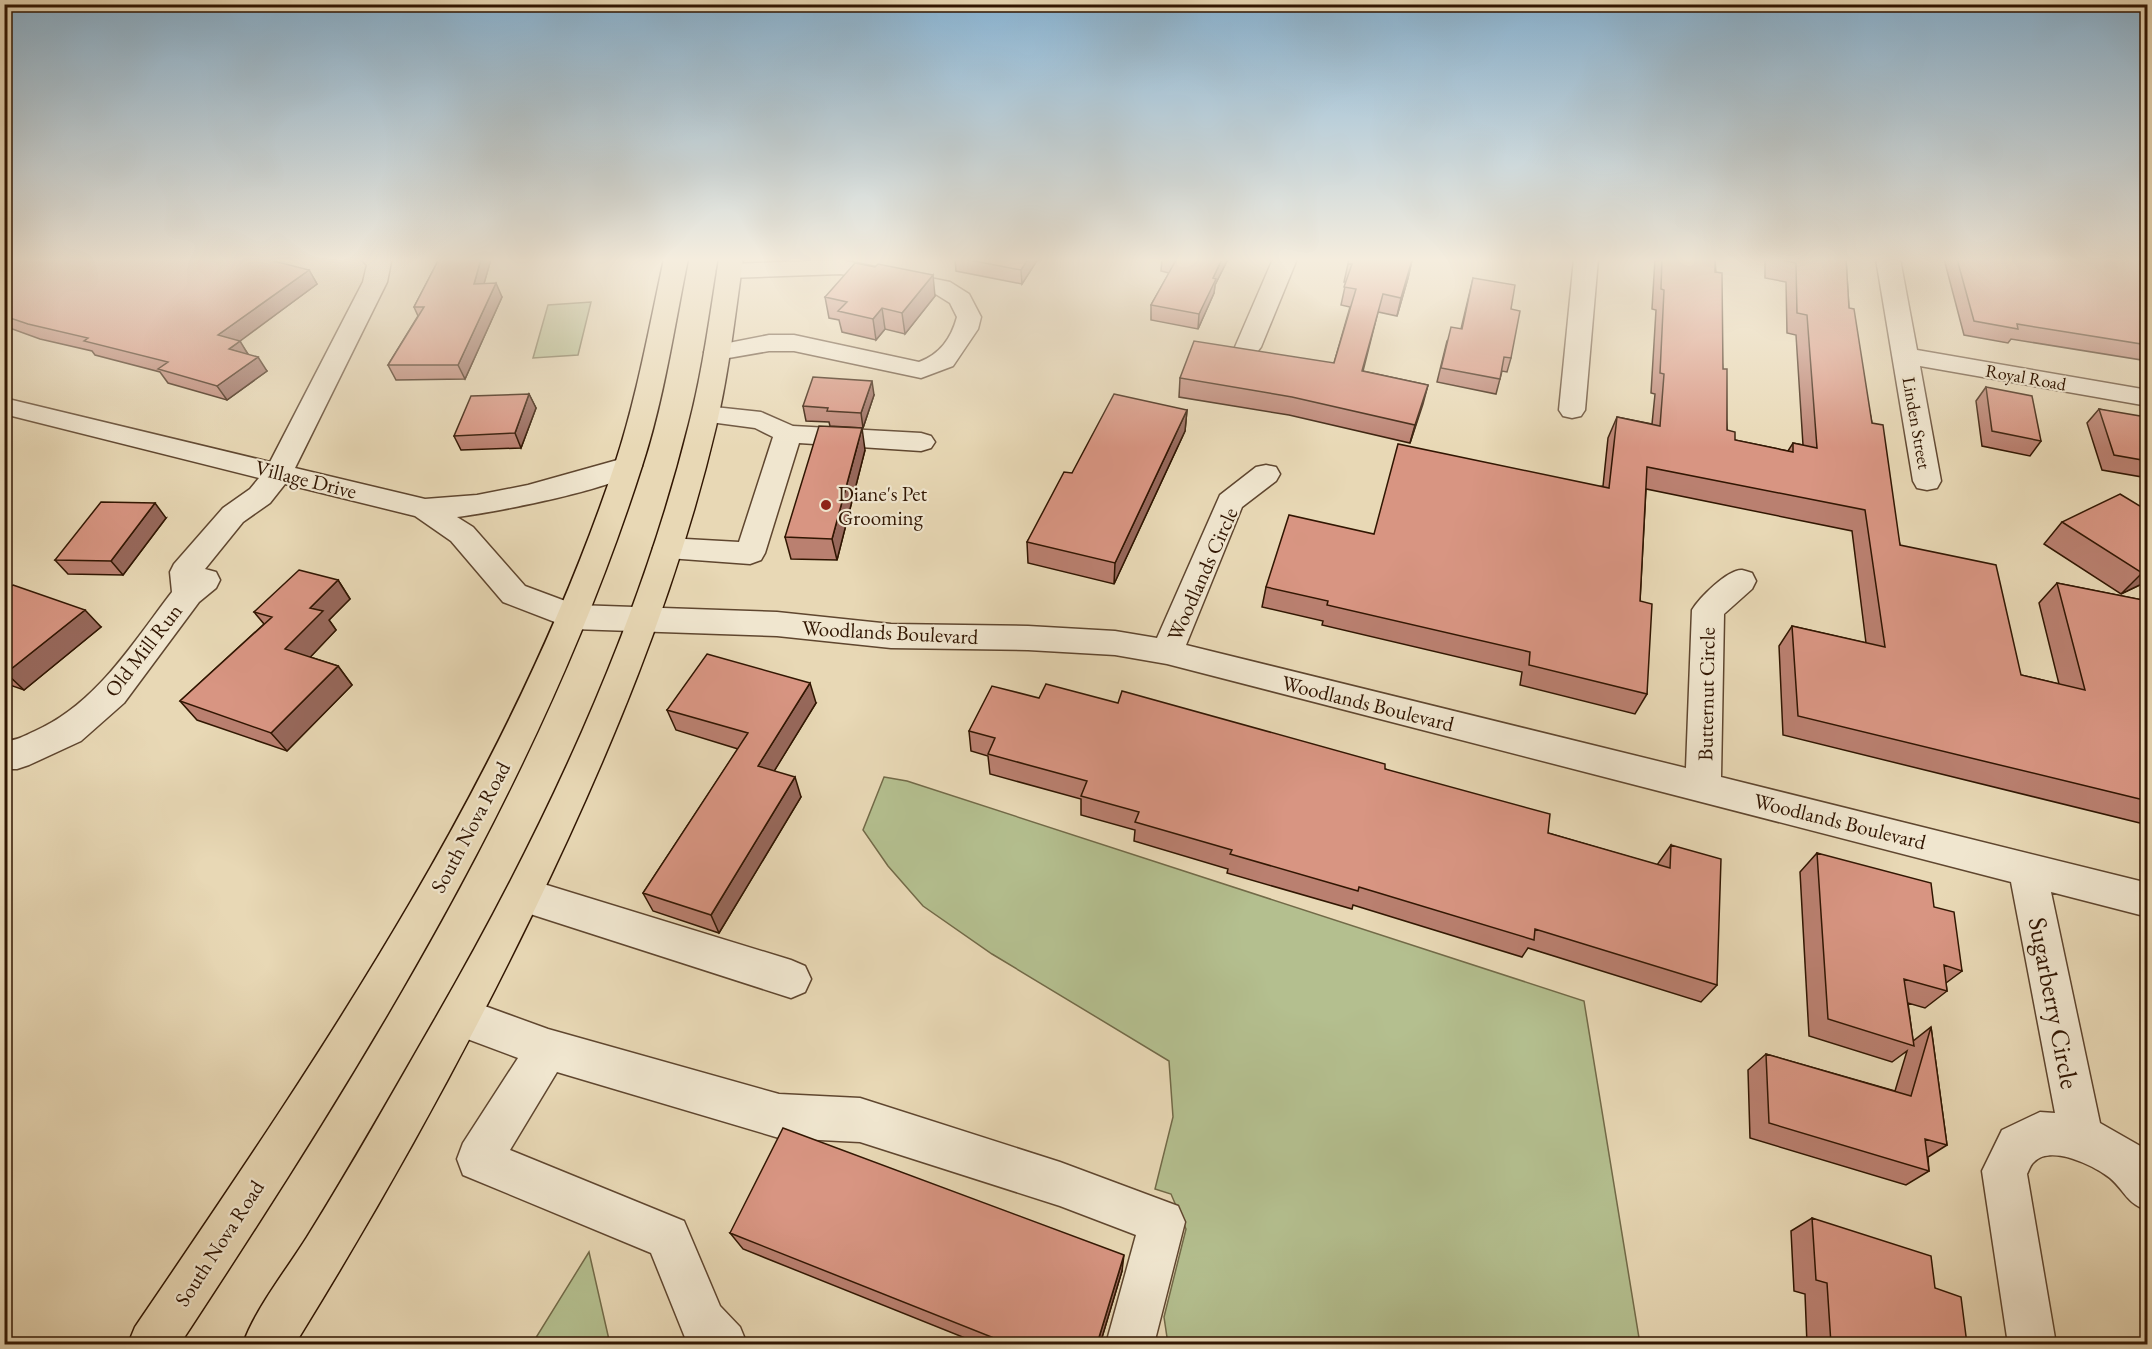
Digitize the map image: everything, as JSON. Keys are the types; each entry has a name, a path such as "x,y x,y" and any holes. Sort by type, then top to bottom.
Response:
{"main road":[{"name":"South Nova Road","path":"152,1344 250,1197 419,922 512,751 573,618 628,466 642,420 663,322"},
{"path":"267,1344 392,1137 460,1017 524,895 587,759 668,548 698,444 721,322"}],"street":[{"name":"Old Mill Run","path":"4,755 17,755 69,731 112,694 188,594 214,572 256,517 260,496 278,472 355,322"},
{"path":"717,352 769,343 794,343 921,370 944,362 966,329 968,322"},
{"path":"1248,347 1259,322"},
{"path":"1572,410 1580,322"},
{"name":"Linden Street","path":"1899,322 1927,481"},
{"name":"Royal Road","path":"1905,356 2148,398"},
{"name":"Village Drive","path":"4,406 425,509 462,534 514,594 573,618"},
{"path":"705,414 761,420 788,435 921,442"},
{"path":"668,548 750,553 788,435"},
{"path":"425,509 492,502 576,484 628,466"},
{"name":"Woodlands Circle","path":"1167,652 1230,502 1266,474"},
{"name":"Butternut Circle","path":"1704,787 1708,610 1741,581"},
{"name":"Woodlands Boulevard","path":"573,618 777,624 891,636 1028,638 1115,643 1167,652 2148,900"},
{"name":"Sugarberry Circle","path":"2027,869 2081,1136"},
{"path":"524,895 791,979"},
{"path":"460,1017 548,1049 779,1116 860,1120 1060,1184 1162,1222 1130,1344"},
{"path":"548,1049 479,1159 668,1237 703,1323 723,1344"},
{"path":"2032,1344 2004,1171 2018,1146 2040,1134 2081,1136 2126,1163 2148,1189"}],"green space":[{"path":"543,322 586,322 578,355 533,358"},
{"path":"884,777 907,781 1584,1001 1640,1344 1168,1344 1164,1317 1186,1229 1171,1194 1155,1189 1173,1117 1169,1061 992,954 923,906 888,866 863,830"},
{"path":"589,1252 610,1344 532,1344"}],"building":[{"path":"22,322 236,322 218,335 240,341 229,349 258,357 217,386 158,369 168,362 84,341 88,338"},
{"path":"415,322 478,322 458,365 388,365"},
{"path":"1346,322 1375,322 1362,371 1428,385 1415,425 1292,397 1180,378 1194,341 1334,363"},
{"path":"1464,322 1518,322 1511,358 1504,357 1500,379 1441,368 1451,327 1462,329"},
{"path":"1662,322 1723,322 1723,369 1727,369 1727,430 1735,432 1735,440 1793,452 1793,443 1817,448 1808,322 1856,322 1872,423 1883,425 1900,545 1996,565 2021,675 2085,690 2057,583 2148,601 2148,801 1798,716 1792,626 1885,647 1865,510 1647,467 1640,601 1652,604 1647,694 1529,665 1530,652 1327,605 1328,601 1266,587 1289,515 1374,534 1398,444 1609,488 1617,417 1660,426 1664,374 1660,373"},
{"path":"1979,322 2148,322 2148,345 2017,324 2018,329"},
{"path":"813,377 872,381 861,413 827,411 828,408 803,406"},
{"path":"1986,387 2032,396 2041,441 1992,431"},
{"path":"529,394 515,433 454,436 471,396"},
{"path":"1114,394 1187,410 1115,563 1027,542 1064,472 1072,473"},
{"path":"2099,409 2146,417 2148,461 2114,455"},
{"path":"819,426 862,428 832,539 785,537"},
{"path":"2120,494 2148,511 2148,570 2142,573 2062,522"},
{"path":"101,502 155,503 111,561 55,560"},
{"path":"299,570 338,580 310,608 323,611 285,649 338,666 271,733 180,701 272,617 254,612"},
{"path":"13,585 85,610 4,673 4,587 9,588"},
{"path":"707,654 810,683 758,766 795,777 711,915 643,893 748,733 667,710"},
{"path":"1046,684 1118,703 1122,691 1385,764 1385,769 1550,814 1548,833 1670,868 1671,845 1721,859 1717,985 1535,929 1534,940 1359,887 1358,891 1230,854 1232,850 1135,822 1139,812 1081,796 1087,781 988,754 995,738 969,731 992,686 1039,698"},
{"path":"1817,853 1931,883 1934,907 1954,912 1962,971 1944,965 1947,991 1904,979 1914,1046 1828,1019"},
{"path":"1931,1027 1947,1145 1925,1139 1929,1171 1769,1123 1766,1054 1911,1096"},
{"path":"783,1128 1124,1255 1097,1344 1009,1344 730,1233"},
{"path":"1812,1218 1931,1256 1935,1288 1961,1297 1967,1344 1831,1344 1827,1283 1816,1280"}],"place":[{"name":"Diane's Pet Grooming","path":"826,505"}]}
